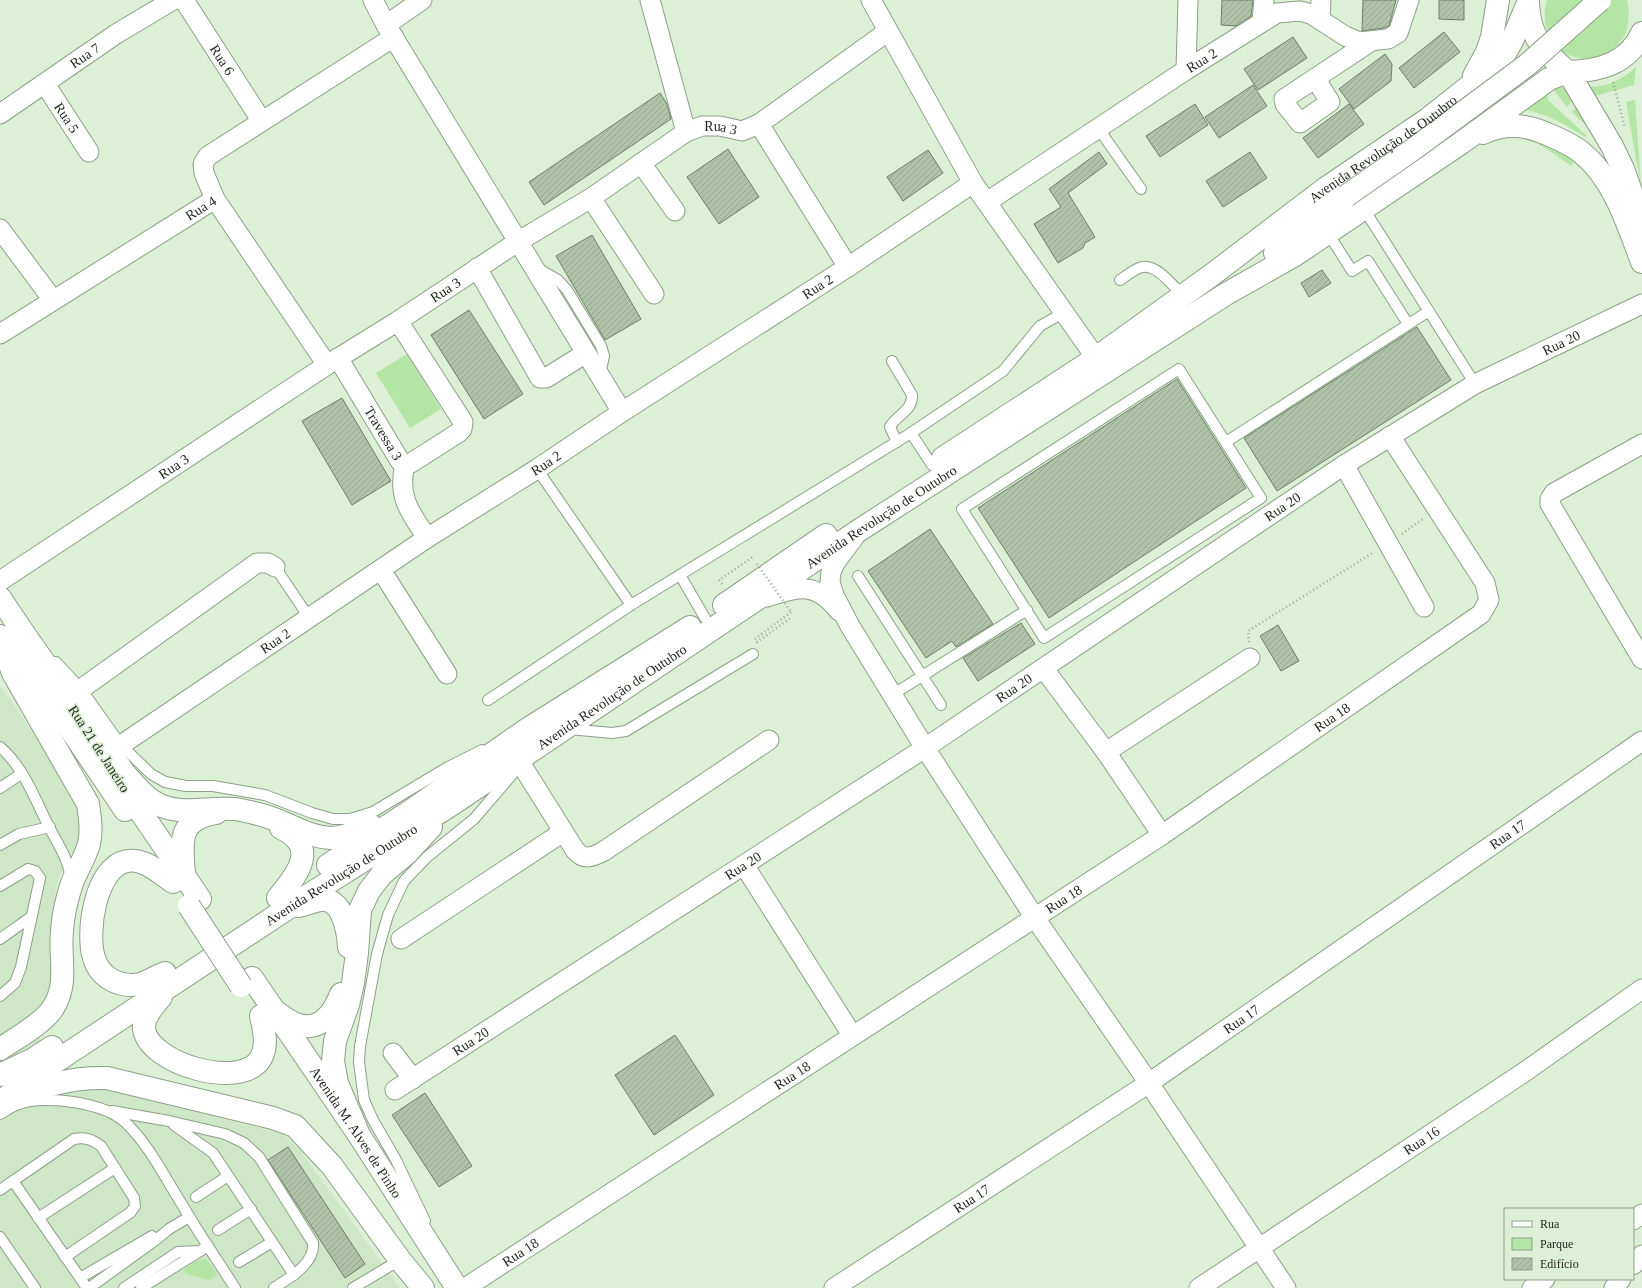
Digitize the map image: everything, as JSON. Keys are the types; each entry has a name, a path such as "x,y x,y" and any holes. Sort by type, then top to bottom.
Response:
{"main road":[{"path":"1466,89 1487,52 1492,37 1498,0"},
{"name":"Avenida Revolução de Outubro","path":"1214,274 1346,196 1415,148 1527,65 1600,0"},
{"path":"1529,2 1531,25 1539,44 1568,72 1612,146 1623,169 1642,222"},
{"name":"Avenida Revolução de Outubro","path":"0,1102 169,979 282,904 412,810 532,737 777,567 1096,358 1214,274 1326,188 1428,119 1466,89 1504,55 1518,29 1529,2"},
{"name":"Avenida Revolução de Outubro","path":"282,904 454,803 532,737 563,728 758,600 858,531 1226,294 1295,255 1461,143 1549,79 1568,72 1584,72 1609,66 1630,52 1642,33"},
{"path":"1461,143 1492,129 1514,125 1537,129 1582,153 1601,174 1615,196 1642,262"},
{"name":"Avenida Revolução de Outubro","path":"1226,294 1346,196"},
{"name":"Rua 21 de Janeiro","path":"3,611 31,644 108,764 194,903 247,982"},
{"name":"Rua 21 de Janeiro","path":"3,611 179,879"},
{"path":"0,636 6,671 88,804 91,824 89,843 72,883 65,907 62,932 63,980 53,1009 31,1029 0,1049"},
{"path":"31,644 125,774 141,792 161,805 178,811 223,808 241,810 264,815 305,834 331,838 347,836 412,810"},
{"path":"359,1135 337,1083 333,1061 335,1041 348,1006 353,983 360,910 369,891 382,874 407,853 454,803"},
{"path":"169,979 140,984 123,984 111,981 102,973 94,958 93,922 100,888 106,876 114,867 125,861 134,861 148,865 179,879 181,844 184,833 189,824 208,815 221,812 241,814 276,825 289,832 298,842 303,858 300,870 282,904"},
{"path":"169,979 146,1019 144,1028 149,1041 156,1050 184,1064 199,1069 221,1073 236,1073 251,1067 260,1059 264,1047 267,1012 304,1027 315,1026 327,1019 336,1008 343,990 346,974 349,939 340,910 327,901 321,900 282,904"},
{"name":"Avenida Revolução de Outubro","path":"0,1075 32,1060 169,979"},
{"name":"Avenida M. Alves de Pinho","path":"247,982 440,1288"},
{"name":"Avenida M. Alves de Pinho","path":"267,1012 359,1135 457,1288"},
{"path":"0,1106 53,1084 89,1078 107,1078 273,1118 295,1126 327,1161 400,1260 423,1288"}],"street":[{"name":"Rua 7","path":"0,114 116,34 172,0"},
{"name":"Rua 6","path":"184,0 261,120"},
{"path":"373,0 390,31 622,412"},
{"name":"Rua 4","path":"0,334 215,199 204,173 202,164 208,156 390,31 422,0"},
{"path":"650,0 686,132"},
{"path":"871,0 973,183 1096,358"},
{"path":"1186,70 1188,0"},
{"path":"1262,21 1264,0"},
{"path":"1320,19 1321,0"},
{"name":"Rua 2","path":"987,202 1186,70 1277,13 1287,10 1300,10 1320,19 1345,36 1359,42 1370,42 1393,38 1398,33 1409,0"},
{"path":"759,124 888,32"},
{"path":"1315,78 1370,42"},
{"name":"Rua 5","path":"45,84 89,152"},
{"name":"Rua 3","path":"0,581 333,361 398,321 477,268 591,198 686,132 702,126 720,126 742,131 759,124 848,268"},
{"path":"641,163 675,211"},
{"name":"Rua 2","path":"121,745 427,538 537,469 622,412 848,268 973,183"},
{"path":"591,198 654,294"},
{"name":"Travessa 3","path":"215,199 333,361 400,461 405,464 411,463 458,433 462,429 462,422 398,321"},
{"path":"0,229 53,300"},
{"path":"477,268 540,378 546,378 586,353"},
{"name":"Rua 20","path":"395,1090 925,748 1344,465 1390,436 1475,384 1642,304"},
{"name":"Rua 18","path":"465,1288 852,1035 1162,835 1481,614 1489,600 1485,583 1390,436"},
{"path":"1642,444 1554,493 1550,499 1550,504 1642,659"},
{"path":"405,464 402,478 403,496 409,511 427,538"},
{"path":"1344,465 1389,542 1424,607"},
{"path":"858,531 831,572 830,582 834,595 850,626 925,748 1035,918 1149,1082 1202,1164 1286,1288"},
{"path":"81,689 257,563 268,563 275,567"},
{"path":"381,570 448,674"},
{"path":"758,600 793,589 808,589 827,598 850,626"},
{"path":"1106,752 1250,658"},
{"path":"1044,669 1106,752 1162,835"},
{"path":"521,764 563,832 580,856 588,858 596,856 770,740"},
{"name":"Rua 17","path":"834,1288 1149,1082 1642,741"},
{"path":"401,939 563,832"},
{"path":"744,865 852,1035"},
{"name":"Rua 16","path":"1199,1288 1523,1073 1642,989"},
{"path":"393,1052 413,1079"},
{"path":"1634,1265 1642,1255"},
{"path":"1532,1288 1544,1280"},
{"path":"1614,1288 1620,1280"}],"lane":[{"path":"1098,128 1141,188"},
{"path":"1364,209 1475,384"},
{"path":"1328,233 1352,271 1368,261 1408,324"},
{"path":"534,266 558,280 601,346 604,356 600,375"},
{"path":"1120,280 1140,267 1146,267 1155,270 1183,296"},
{"path":"1226,442 1429,311"},
{"path":"488,700 631,604 911,433 1003,371 1040,326 1063,313"},
{"path":"892,361 912,396 911,406 892,422 890,427 897,442"},
{"path":"1179,369 1226,442 1261,498 1044,638 962,509 1179,369"},
{"path":"911,433 932,465"},
{"path":"537,469 631,604"},
{"path":"275,567 310,618"},
{"path":"680,575 705,618"},
{"path":"858,576 941,705"},
{"path":"892,695 1027,610"},
{"path":"3,611 81,689 121,745 151,774 165,782 186,786 213,786 265,794 312,813 333,819 350,819 373,812 467,757 532,737"},
{"path":"563,728 626,732 753,654"},
{"path":"457,1288 364,1100 359,1062 360,1046 381,939 388,915 404,881 427,857 474,819 521,764 532,737"},
{"path":"0,747 8,753 33,791 64,852 72,883"},
{"path":"0,788 21,774"},
{"path":"0,846 19,834 50,827"},
{"path":"0,886 28,869 35,871 40,878 21,967 15,983 0,996"},
{"path":"0,939 31,917"},
{"path":"0,1114 18,1104 44,1099 64,1100 225,1134 244,1143 258,1157 313,1243 311,1256 294,1275 274,1288"},
{"path":"102,1109 125,1122 147,1147 189,1217 204,1248 235,1288"},
{"path":"169,1121 213,1153 294,1275"},
{"path":"0,1190 74,1139 84,1137 93,1140 101,1146 134,1198 135,1206 131,1212 65,1257"},
{"path":"38,1218 115,1168"},
{"path":"196,1197 228,1176"},
{"path":"13,1181 84,1285 154,1235 189,1217"},
{"path":"218,1230 250,1209"},
{"path":"0,1236 35,1288"},
{"path":"239,1262 272,1242"},
{"path":"124,1288 178,1252 204,1248"},
{"path":"141,1288 204,1248"},
{"path":"353,1288 400,1260"}],"path":[{"path":"1250,658 1251,652 1248,631 1389,542 1438,509"},
{"path":"757,564 791,612 755,639 757,642 792,617"}],"shaded area":[{"path":"0,685 78,798 81,838 58,878 53,909 52,981 43,1007 30,1021 68,1089 102,1087 283,1134 300,1150 400,1288 0,1288"}],"green space":[{"path":"1547,0 1627,0 1628,21 1623,38 1612,50 1597,57 1582,58 1567,54 1554,44 1546,27 1545,7"},
{"path":"1636,67 1634,85 1588,98 1578,86 1595,87 1610,84 1623,77"},
{"path":"1548,83 1563,88 1574,99 1567,107"},
{"path":"1542,88 1548,97 1548,100 1587,136 1585,137 1547,116 1521,109"},
{"path":"1635,100 1641,186 1626,102"},
{"path":"1578,104 1594,133 1572,112"},
{"path":"1513,130 1577,156 1571,166 1542,146 1522,138 1500,139 1488,144 1486,140"},
{"path":"407,354 441,409 410,428 376,373"},
{"path":"204,1259 208,1261 217,1275 209,1280 187,1274 184,1269 196,1261"}],"building":[{"path":"1222,0 1253,0 1251,16 1236,26 1221,25"},
{"path":"1363,0 1396,0 1389,26 1362,31"},
{"path":"1439,0 1464,0 1464,20 1439,19"},
{"path":"1444,32 1460,52 1414,88 1399,68"},
{"path":"1293,37 1307,58 1258,90 1244,69"},
{"path":"1385,54 1392,64 1391,81 1354,109 1339,89"},
{"path":"1253,85 1267,106 1219,138 1205,117"},
{"path":"660,93 667,104 671,119 544,205 529,182"},
{"path":"1195,104 1208,125 1160,157 1146,136"},
{"path":"1349,104 1364,124 1318,158 1303,138"},
{"path":"728,149 759,197 719,224 687,177"},
{"path":"928,150 943,173 903,201 887,177"},
{"path":"1099,152 1107,164 1068,193 1095,237 1085,243 1083,248 1058,263 1034,224 1061,207 1049,189"},
{"path":"1250,152 1267,178 1223,207 1206,181"},
{"path":"592,235 641,319 605,340 556,256"},
{"path":"1322,270 1331,283 1309,297 1301,283"},
{"path":"469,310 523,394 484,419 431,335"},
{"path":"1417,327 1451,380 1277,491 1244,438"},
{"path":"1177,379 1246,488 1049,618 978,508"},
{"path":"342,398 391,481 352,505 302,421"},
{"path":"930,529 993,624 956,647 952,641 926,658 868,571"},
{"path":"1021,623 1035,644 978,681 963,658"},
{"path":"1278,625 1299,661 1281,671 1260,636"},
{"path":"675,1035 714,1095 654,1135 615,1075"},
{"path":"425,1093 472,1166 439,1187 392,1115"},
{"path":"288,1147 365,1264 345,1278 268,1160"}]}
